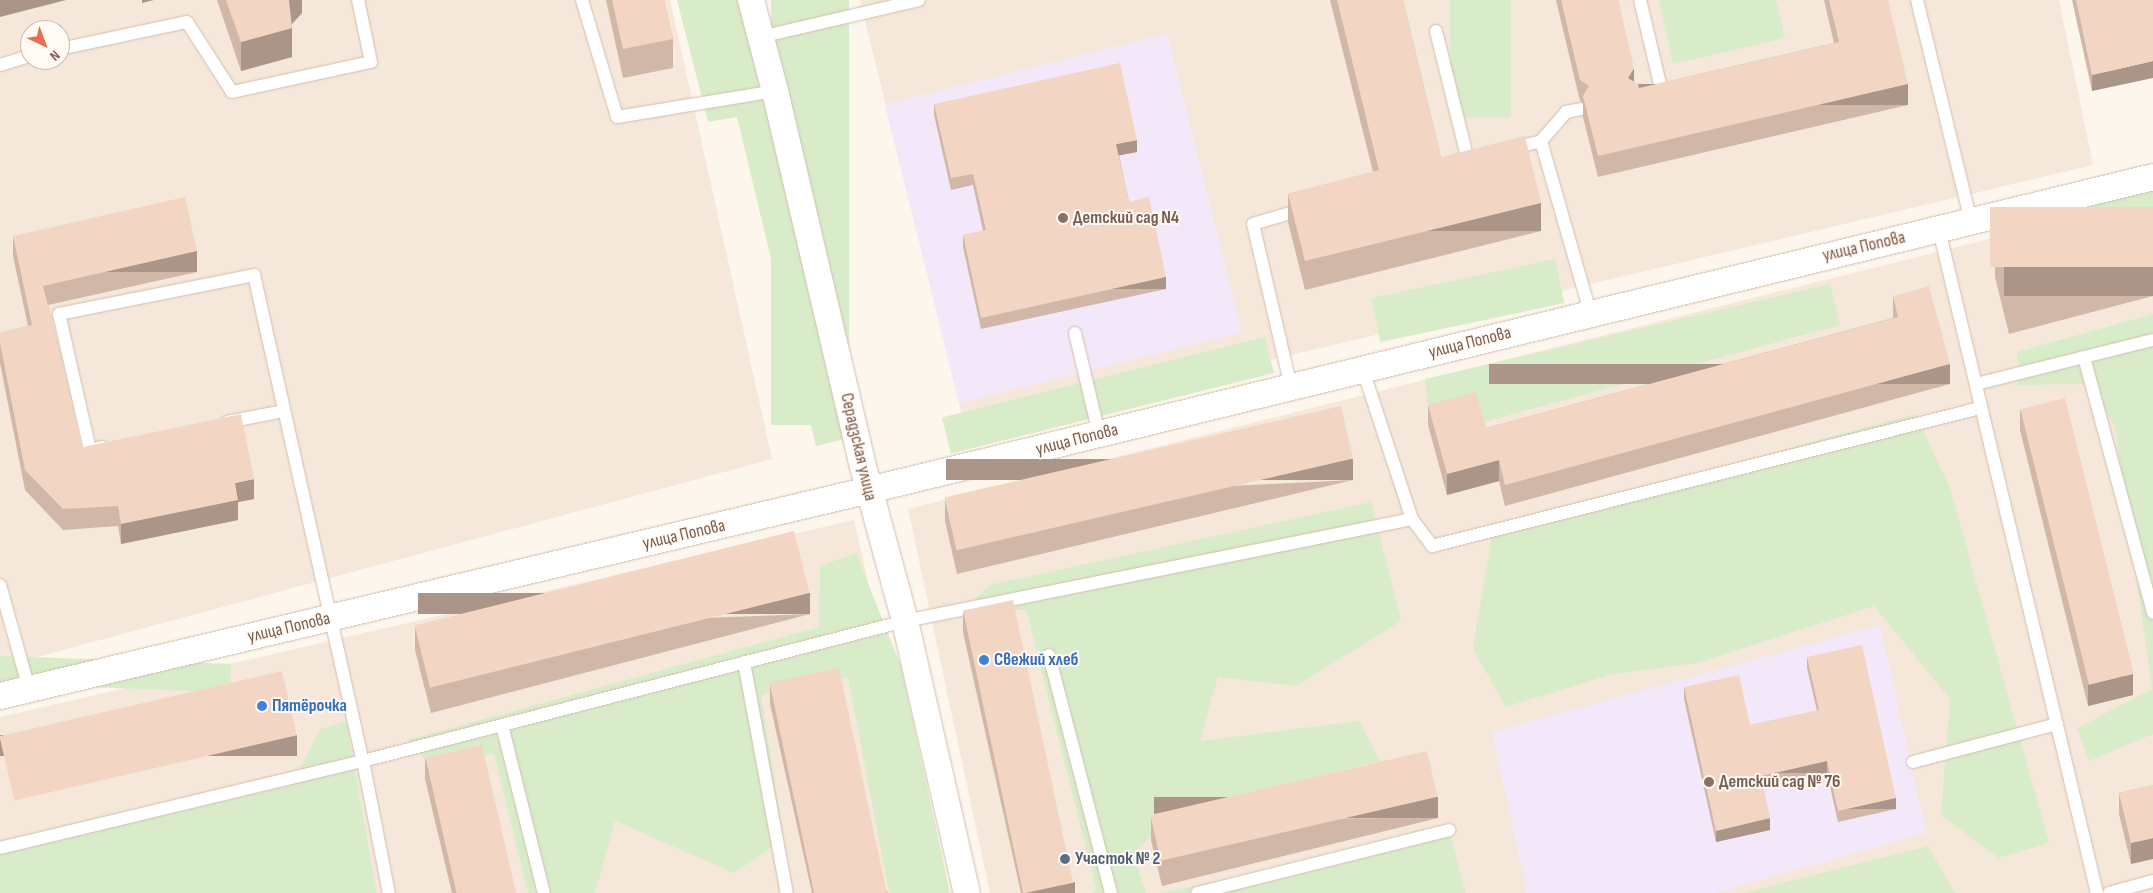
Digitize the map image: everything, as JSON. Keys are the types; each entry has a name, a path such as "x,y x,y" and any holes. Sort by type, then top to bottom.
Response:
{"street":[{"name":"Серадзская улица","path":"751,0 776,91 869,490 905,621 968,893"},
{"name":"улица Попова","path":"0,696 869,490 1291,388 1590,312 1939,230 2153,177"}],"lane":[{"path":"70,48 188,22 232,92 372,62 358,0"},
{"path":"582,0 617,117 776,91"},
{"path":"760,37 919,0"},
{"path":"1640,0 1667,91 1645,96"},
{"path":"1918,0 1971,222"},
{"path":"1436,31 1468,160 1542,141 1566,112 1581,109"},
{"path":"0,65 20,59"},
{"path":"1542,141 1590,312"},
{"path":"1291,388 1253,224 1315,206"},
{"path":"1939,230 2097,893"},
{"path":"119,444 90,450 59,314 254,275 283,411 363,760 389,893"},
{"path":"1075,333 1099,434"},
{"path":"1976,384 2153,340"},
{"path":"2084,357 2153,613"},
{"path":"1363,370 1412,519 1432,546 1980,408"},
{"path":"216,424 283,411"},
{"path":"0,848 363,760 905,621 1412,519"},
{"path":"0,585 28,689"},
{"path":"1049,655 1111,893"},
{"path":"744,662 787,893"},
{"path":"1913,762 2057,724"},
{"path":"502,725 544,893"},
{"path":"1197,893 1448,830"},
{"path":"2110,893 2153,881"}],"shaded area":[{"path":"0,0 670,0 772,459 0,667"},
{"path":"860,0 2059,0 2093,165 966,432"},
{"name":"Детский сад N4","path":"1167,34 1242,333 959,403 885,104"},
{"path":"2153,198 2153,893 990,893 908,509"},
{"path":"854,520 939,893 0,893 0,717"},
{"name":"Детский сад № 76","path":"1880,625 1926,833 1714,893 1527,893 1492,732"}],"green space":[{"path":"677,0 738,0 849,438 816,446 737,117 708,122"},
{"path":"771,0 849,0 849,425 771,425"},
{"path":"1450,0 1511,0 1511,117 1450,117"},
{"path":"1659,0 1776,0 1785,38 1673,64"},
{"path":"2153,190 2153,223 2016,259 2007,223"},
{"path":"1555,259 1564,303 1380,342 1371,298"},
{"path":"1830,284 1840,325 1432,436 1425,379"},
{"path":"2153,314 2153,734 2089,761 2077,728 2152,689 2115,426 2088,384 2018,385 2017,352"},
{"path":"1265,337 1274,373 951,453 942,418"},
{"path":"1915,414 1950,488 2049,843 1998,858 1941,815 1950,699 1874,606 1697,663 1613,674 1505,707 1473,648 1493,529"},
{"path":"1371,502 1401,621 1296,686 1218,677 1200,741 1359,721 1380,761 1176,811 1133,854 1146,893 1093,893 1096,888 1026,610 967,608 989,585"},
{"path":"856,553 901,666 950,893 889,893 848,677 761,695 784,839 734,873 615,821 595,893 528,893 494,754 428,762 408,740 819,627 820,566"},
{"path":"0,656 231,664 230,692 0,684"},
{"path":"346,721 377,893 0,893 0,854 292,785 320,729"},
{"path":"1449,830 1466,893 1160,893 1437,836"},
{"path":"1928,846 1955,893 1743,893"}],"building":[{"path":"226,0 289,0 292,28 241,42"},
{"path":"612,0 664,0 673,39 623,49"},
{"path":"1337,0 1403,0 1441,157 1525,136 1541,203 1305,261 1288,194 1379,170"},
{"path":"1561,0 1618,0 1634,68 1628,78 1638,84 1639,88 1839,42 1829,0 1888,0 1908,84 1598,156 1583,96 1589,86 1580,80"},
{"path":"2076,0 2153,0 2153,61 2092,75"},
{"path":"1120,63 1137,140 1116,144 1129,202 1149,197 1166,277 981,318 963,235 986,230 973,174 951,178 934,104"},
{"path":"185,197 197,251 43,286 83,447 241,414 254,479 235,483 238,500 121,524 118,506 63,509 25,470 0,343 0,333 32,325 13,236"},
{"path":"1990,207 2153,207 2153,267 1990,267"},
{"path":"1929,286 1950,364 1505,485 1499,460 1447,474 1428,405 1476,392 1486,428 1898,317 1893,296"},
{"path":"2065,398 2134,674 2089,685 2020,409"},
{"path":"1341,406 1353,459 957,550 944,498"},
{"path":"794,531 809,593 430,688 415,626"},
{"path":"1013,600 1073,883 1023,893 963,611"},
{"path":"1862,645 1896,798 1838,811 1827,761 1761,776 1770,818 1716,831 1684,687 1739,675 1750,725 1819,710 1807,657"},
{"path":"839,668 887,893 814,893 770,683"},
{"path":"282,671 297,735 14,801 0,736"},
{"path":"482,745 516,893 457,893 425,758"},
{"path":"1427,751 1438,797 1161,861 1150,815"},
{"path":"2153,785 2153,838 2131,843 2119,793"}],"place":[{"name":"Детский сад N4","path":"1063,218"},
{"name":"Свежий хлеб","path":"984,660"},
{"name":"Пятёрочка","path":"262,706"},
{"name":"Детский сад № 76","path":"1709,782"},
{"name":"Участок № 2","path":"1065,859"}]}
